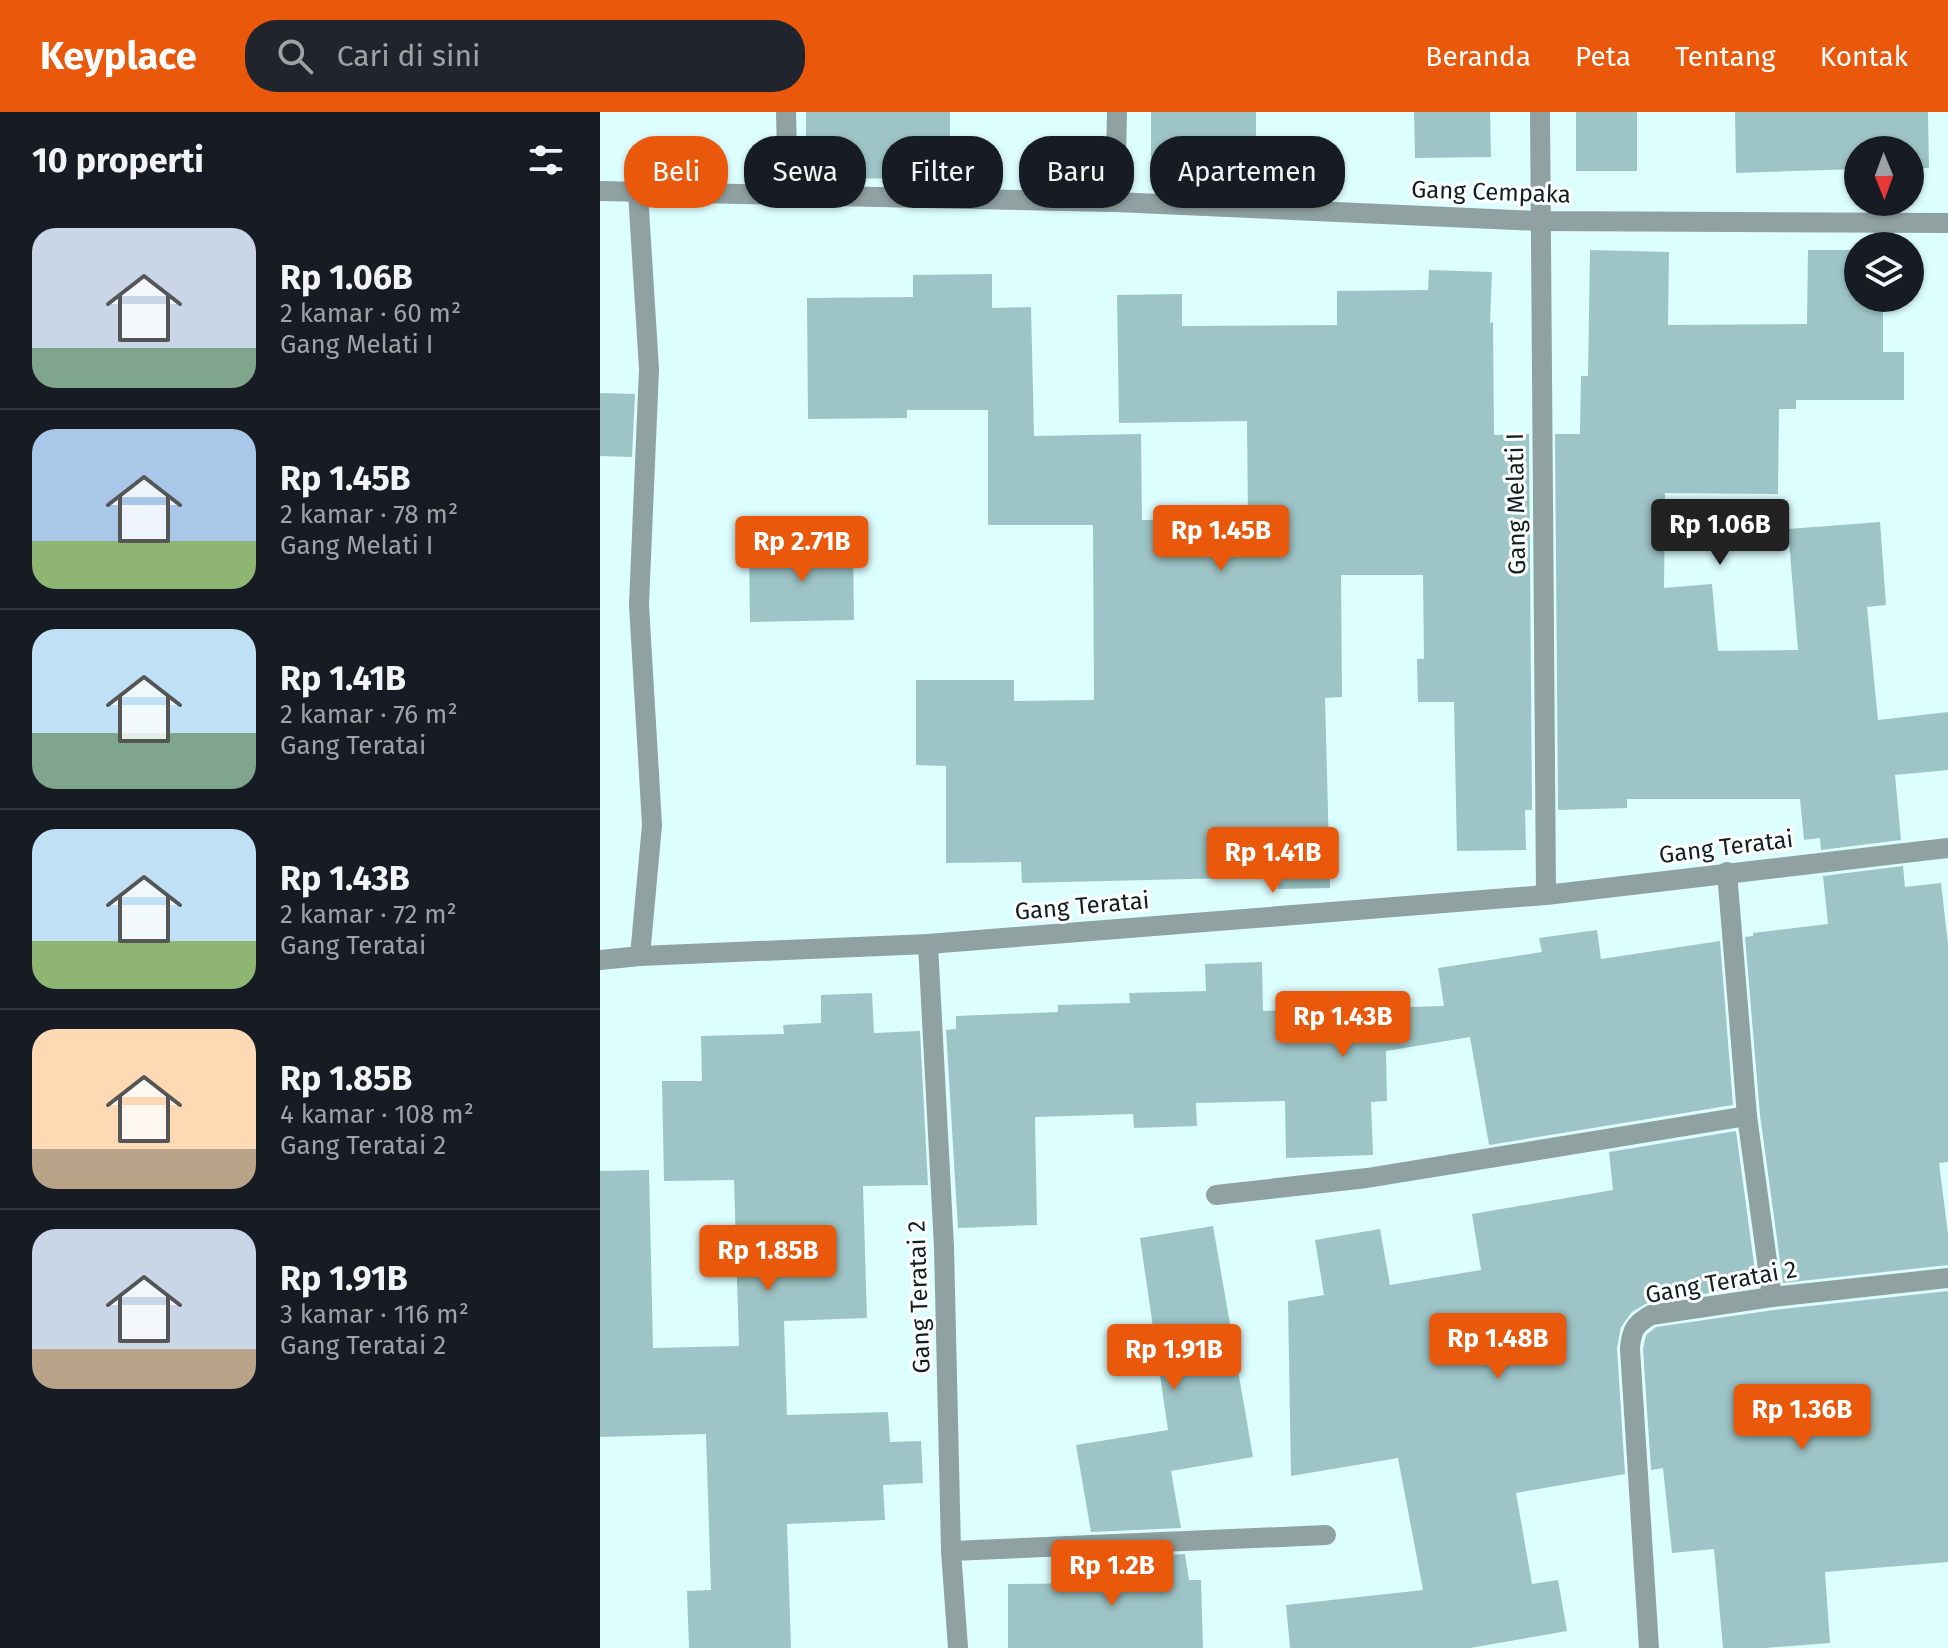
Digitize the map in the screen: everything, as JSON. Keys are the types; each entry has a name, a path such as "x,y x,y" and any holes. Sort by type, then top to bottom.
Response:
{"street":[{"path":"786,112 787,136"},
{"path":"1116,136 1117,112"},
{"name":"Gang Melati I","path":"1540,112 1546,895"},
{"name":"Gang Cempaka","path":"600,191 624,192"},
{"name":"Gang Cempaka","path":"866,197 1019,200"},
{"name":"Gang Cempaka","path":"1134,203 1539,221 1948,223"},
{"path":"639,208 649,369 639,605 652,825 640,956"},
{"name":"Gang Teratai","path":"600,960 928,944 1546,895 1948,848"},
{"path":"1727,872 1747,1116 1772,1297"},
{"name":"Gang Teratai 2","path":"928,944 944,1247 951,1551 958,1648"},
{"path":"1216,1195 1367,1178 1747,1116"},
{"name":"Gang Teratai 2","path":"1649,1648 1631,1333 1638,1322 1651,1315 1772,1297 1948,1278"},
{"path":"951,1551 1326,1535"}],"building":[{"path":"806,112 950,112 950,136 882,136 882,178 866,179 866,136 806,136"},
{"path":"1151,112 1256,112 1256,136 1151,136"},
{"path":"1414,112 1490,112 1491,157 1415,158"},
{"path":"1576,112 1637,112 1637,171 1576,171"},
{"path":"1735,112 1928,112 1929,168 1924,168 1924,136 1844,136 1844,169 1736,173"},
{"path":"1590,250 1669,252 1668,325 1807,324 1808,250 1844,250 1844,312 1883,312 1883,352 1904,352 1904,400 1796,400 1796,409 1779,409 1778,494 1665,493 1664,588 1712,584 1718,651 1798,650 1788,529 1880,522 1886,605 1867,607 1878,720 1948,712 1948,770 1895,775 1901,840 1821,850 1820,838 1804,840 1800,799 1627,799 1627,808 1558,810 1555,434 1580,434 1581,376 1588,376"},
{"path":"1429,270 1492,272 1490,323 1493,322 1494,435 1529,434 1532,810 1525,810 1526,850 1457,851 1454,702 1418,702 1417,659 1424,659 1423,575 1341,575 1342,697 1325,698 1330,888 1278,889 1277,877 1022,883 1021,862 946,863 946,766 916,765 916,680 1014,680 1014,701 1094,700 1093,525 988,525 988,410 907,410 907,418 808,419 807,298 913,297 913,275 992,274 992,308 1031,307 1034,436 1141,434 1142,520 1248,519 1247,421 1119,423 1117,295 1182,294 1182,326 1337,325 1337,291 1428,290"},
{"path":"600,393 635,394 632,457 600,456"},
{"path":"853,546 854,620 750,622 749,548"},
{"path":"1903,866 1905,887 1941,883 1948,944 1948,1162 1939,1163 1948,1234 1948,1265 1783,1283 1760,1115 1745,937 1753,936 1753,933 1828,924 1823,876"},
{"path":"1597,930 1601,959 1720,941 1733,1105 1489,1145 1470,1037 1386,1051 1387,1101 1371,1102 1373,1155 1286,1158 1285,1101 1196,1103 1197,1126 1134,1128 1133,1114 1035,1117 1037,1225 958,1228 946,1030 956,1029 956,1016 1058,1012 1058,1005 1130,1003 1129,993 1206,991 1205,964 1262,962 1263,1011 1444,1006 1438,968 1542,952 1539,938"},
{"path":"872,993 874,1033 920,1031 928,1185 863,1186 867,1318 784,1321 787,1415 888,1412 890,1442 921,1441 923,1483 883,1485 885,1520 787,1524 791,1648 689,1648 687,1591 711,1590 706,1434 600,1437 600,1171 649,1170 653,1348 739,1346 734,1180 664,1181 662,1081 702,1081 701,1036 784,1034 783,1025 821,1023 821,995"},
{"path":"1736,1131 1757,1286 1649,1302 1632,1312 1621,1327 1617,1348 1625,1474 1516,1493 1532,1584 1558,1580 1567,1631 1470,1648 1290,1648 1286,1605 1423,1590 1398,1458 1291,1476 1288,1301 1324,1295 1315,1240 1380,1229 1390,1285 1481,1270 1472,1214 1613,1190 1609,1152"},
{"path":"1213,1226 1253,1457 1171,1471 1181,1528 1091,1532 1076,1445 1168,1430 1140,1238"},
{"path":"1948,1291 1948,1562 1825,1572 1830,1643 1723,1648 1714,1549 1672,1553 1663,1468 1651,1470 1643,1349 1646,1335 1656,1327 1774,1310"},
{"path":"1185,1554 1189,1580 1201,1580 1203,1648 1008,1648 1008,1584 1099,1583 1095,1558"}]}
